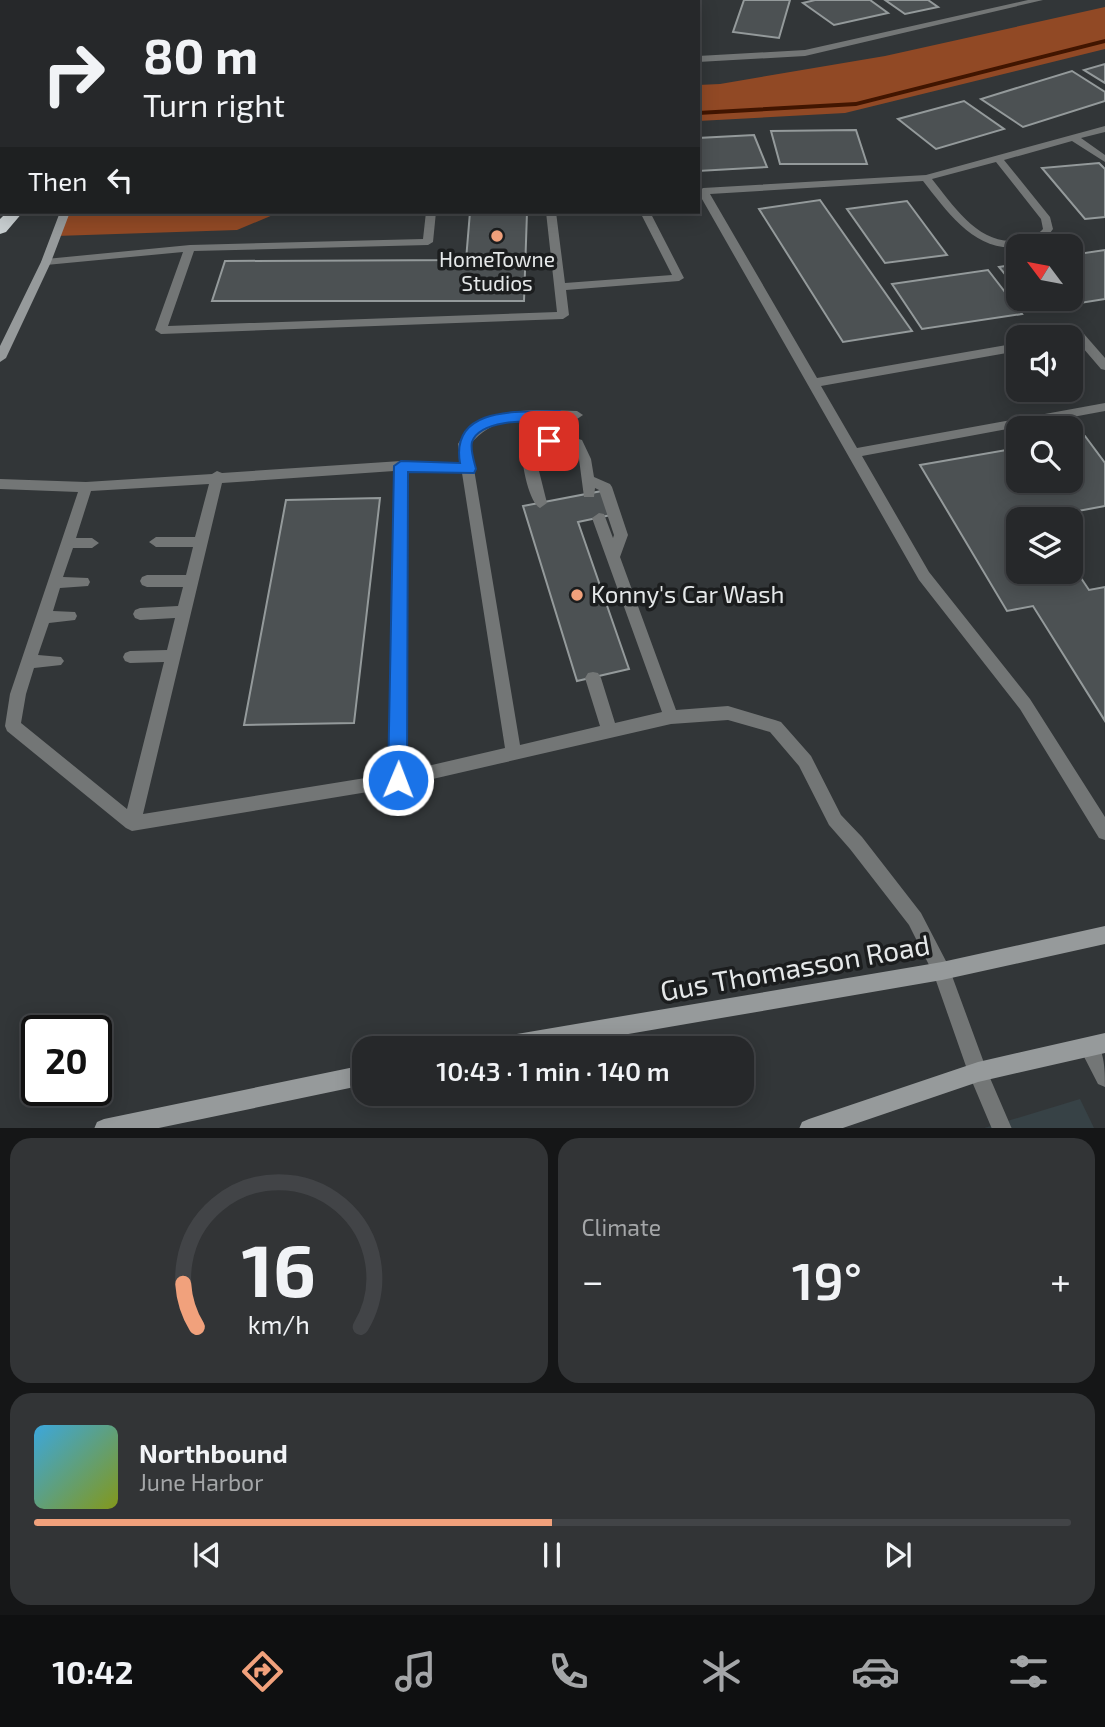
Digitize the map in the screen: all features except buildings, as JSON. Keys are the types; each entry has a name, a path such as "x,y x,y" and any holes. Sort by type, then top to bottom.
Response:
{"highway":[{"path":"0,229 13,214"}],"main road":[{"path":"0,358 46,262 64,214"},
{"name":"Gus Thomasson Road","path":"563,1036 942,971 1105,934"},
{"path":"811,1128 978,1072 1097,1045"},
{"path":"109,1128 352,1077"}],"lane":[{"path":"974,0 992,11"},
{"path":"700,60 804,53 1039,0"},
{"path":"1105,129 926,178 703,191 924,576 1025,704 1105,832"},
{"path":"1074,138 1105,159"},
{"path":"926,178 970,232 980,238 1006,244 1032,241 1043,236 1048,229 1046,219 999,159"},
{"path":"46,262 190,248 428,242 431,214"},
{"path":"190,248 161,330 563,315 551,214"},
{"path":"560,287 679,278 646,214"},
{"path":"1083,340 1105,366"},
{"path":"813,383 1006,349"},
{"path":"854,453 1105,407"},
{"path":"560,415 564,438"},
{"path":"514,755 464,444 470,434 497,418 577,415"},
{"path":"540,503 536,479 527,457 528,449 534,444 564,438 578,443 585,459 588,487 605,487 621,535 613,556"},
{"path":"0,484 86,487 217,476 401,466 468,469"},
{"path":"398,780 401,466"},
{"path":"132,823 217,476"},
{"path":"86,487 18,694 13,726 132,823 398,780 671,717 727,713 775,727 804,761 835,820 856,842 915,919 942,971 978,1072 1002,1128"},
{"path":"598,518 671,717"},
{"path":"156,542 200,542"},
{"path":"69,544 92,543"},
{"path":"147,581 191,581"},
{"path":"56,583 83,582"},
{"path":"140,614 183,612"},
{"path":"44,617 70,616"},
{"path":"130,657 173,656"},
{"path":"29,662 57,661"},
{"path":"593,678 610,732"},
{"path":"1097,1045 1105,1077"}],"shaded area":[{"path":"1105,7 1105,49 845,113 700,121 700,85 720,84 885,56"},
{"path":"65,214 275,214 237,230 56,236"},
{"path":"1080,1099 1094,1128 984,1128"}],"waterway":[{"path":"700,113 856,104 1105,41"}],"place":[{"name":"HomeTowne Studios","path":"497,236"},
{"name":"Konny's Car Wash","path":"577,595"}],"route":[{"path":"398,780 401,466 468,469 464,444 470,434 497,418 560,415 564,438 549,441"}]}
